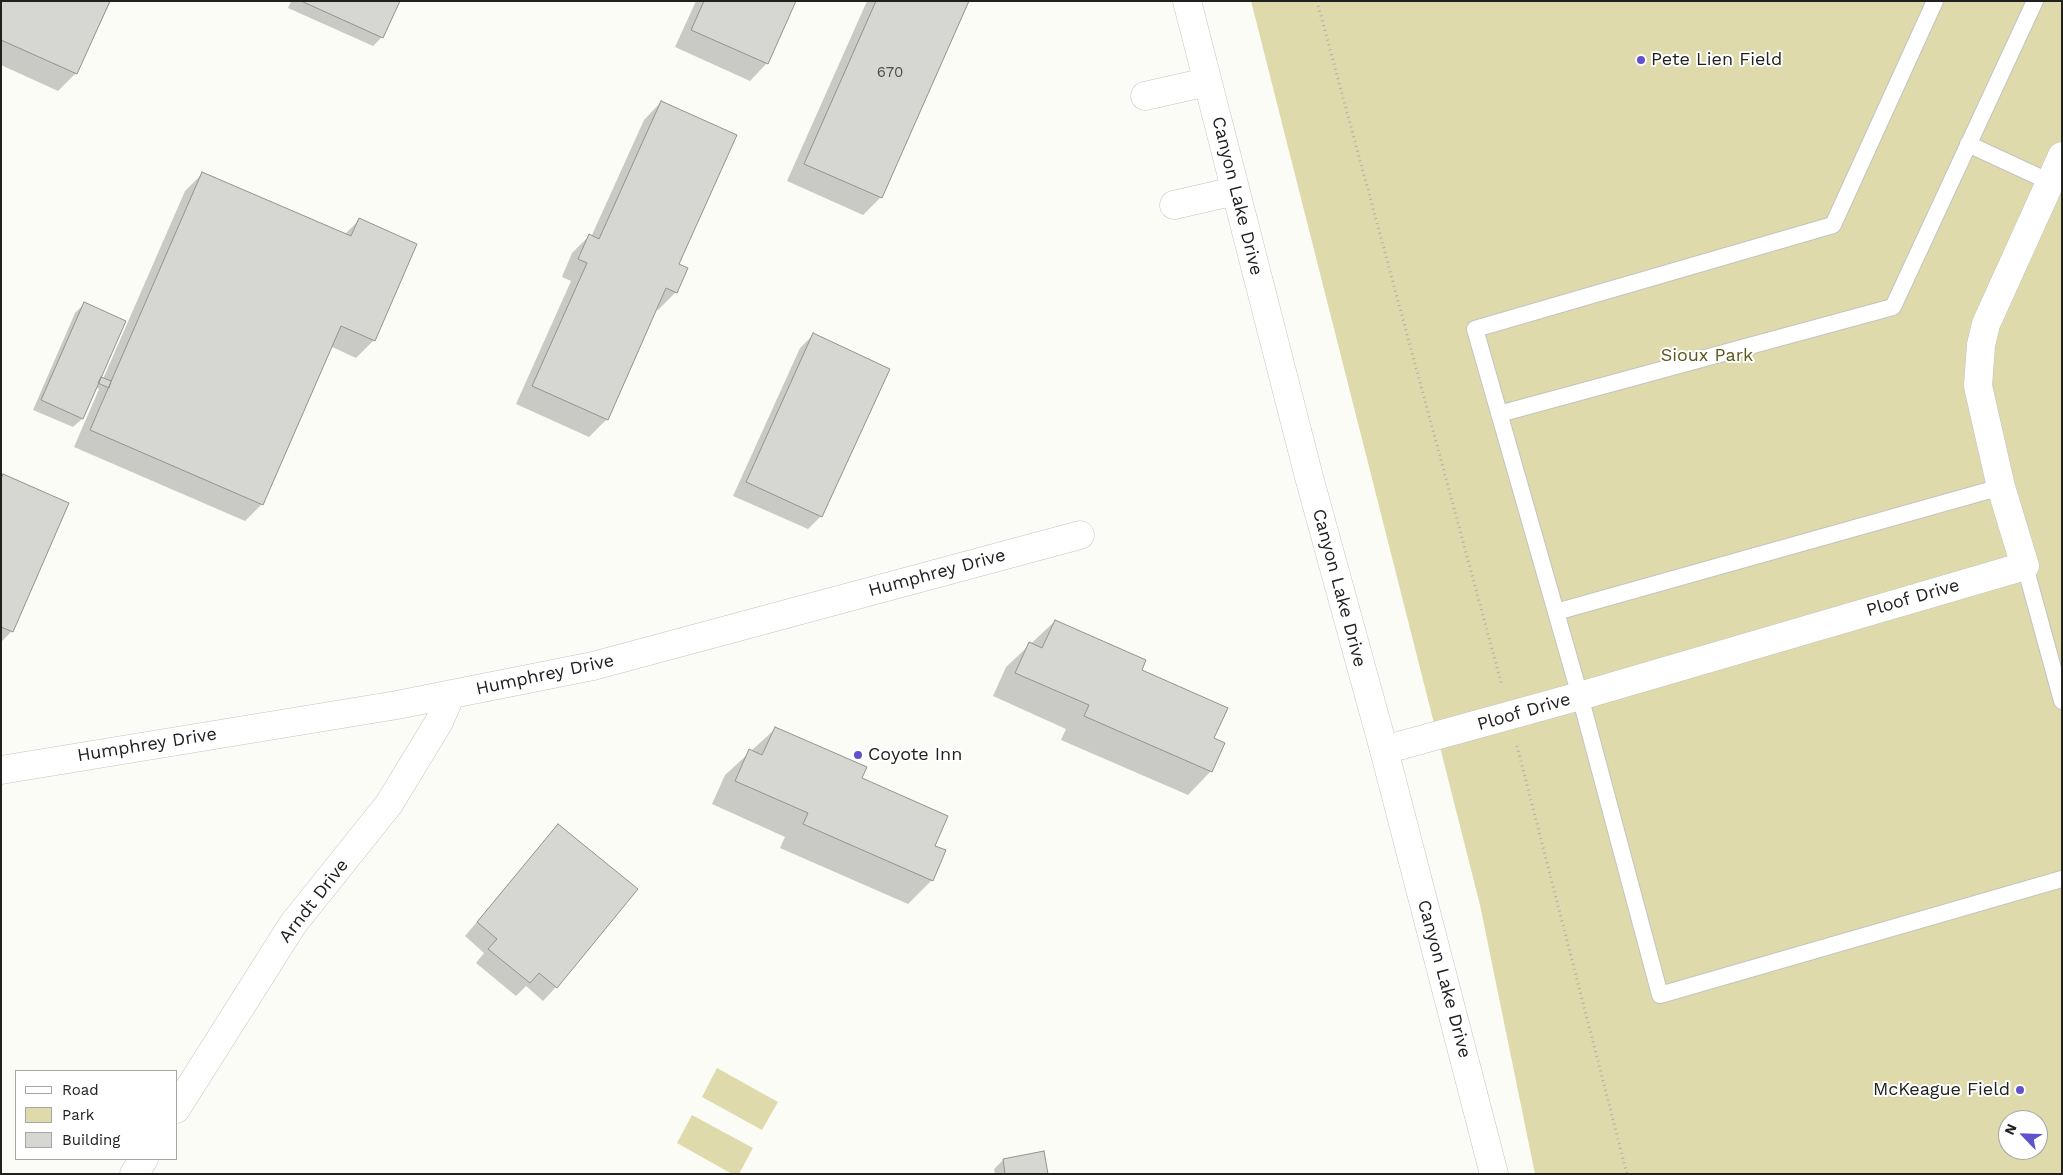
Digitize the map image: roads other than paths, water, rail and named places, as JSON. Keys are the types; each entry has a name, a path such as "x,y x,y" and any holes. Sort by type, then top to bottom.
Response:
{"street":[{"name":"Canyon Lake Drive","path":"1187,1 1309,477 1384,750 1494,1174"},
{"path":"1145,96 1207,82"},
{"path":"2025,566 2001,487 1978,386 1986,324 2062,156"},
{"path":"1174,205 1235,191"},
{"name":"Humphrey Drive","path":"1,770 451,694 593,666 1080,535"},
{"name":"Ploof Drive","path":"1384,750 1580,696 2025,566"},
{"name":"Arndt Drive","path":"178,1105 294,924 389,804 439,722 451,694"},
{"path":"134,1174 143,1160"}],"lane":[{"path":"1935,1 1833,225 1475,329 1580,696 1660,995 2062,879"},
{"path":"1499,414 1893,307 2035,1"},
{"path":"1968,144 2050,182"},
{"path":"1556,612 2001,487"},
{"path":"2025,566 2062,701"}],"place":[{"name":"Pete Lien Field","path":"1641,60"},
{"name":"Coyote Inn","path":"858,755"},
{"name":"McKeague Field","path":"2020,1090"}],"park label":[{"name":"Sioux Park","path":"1707,356"}]}
